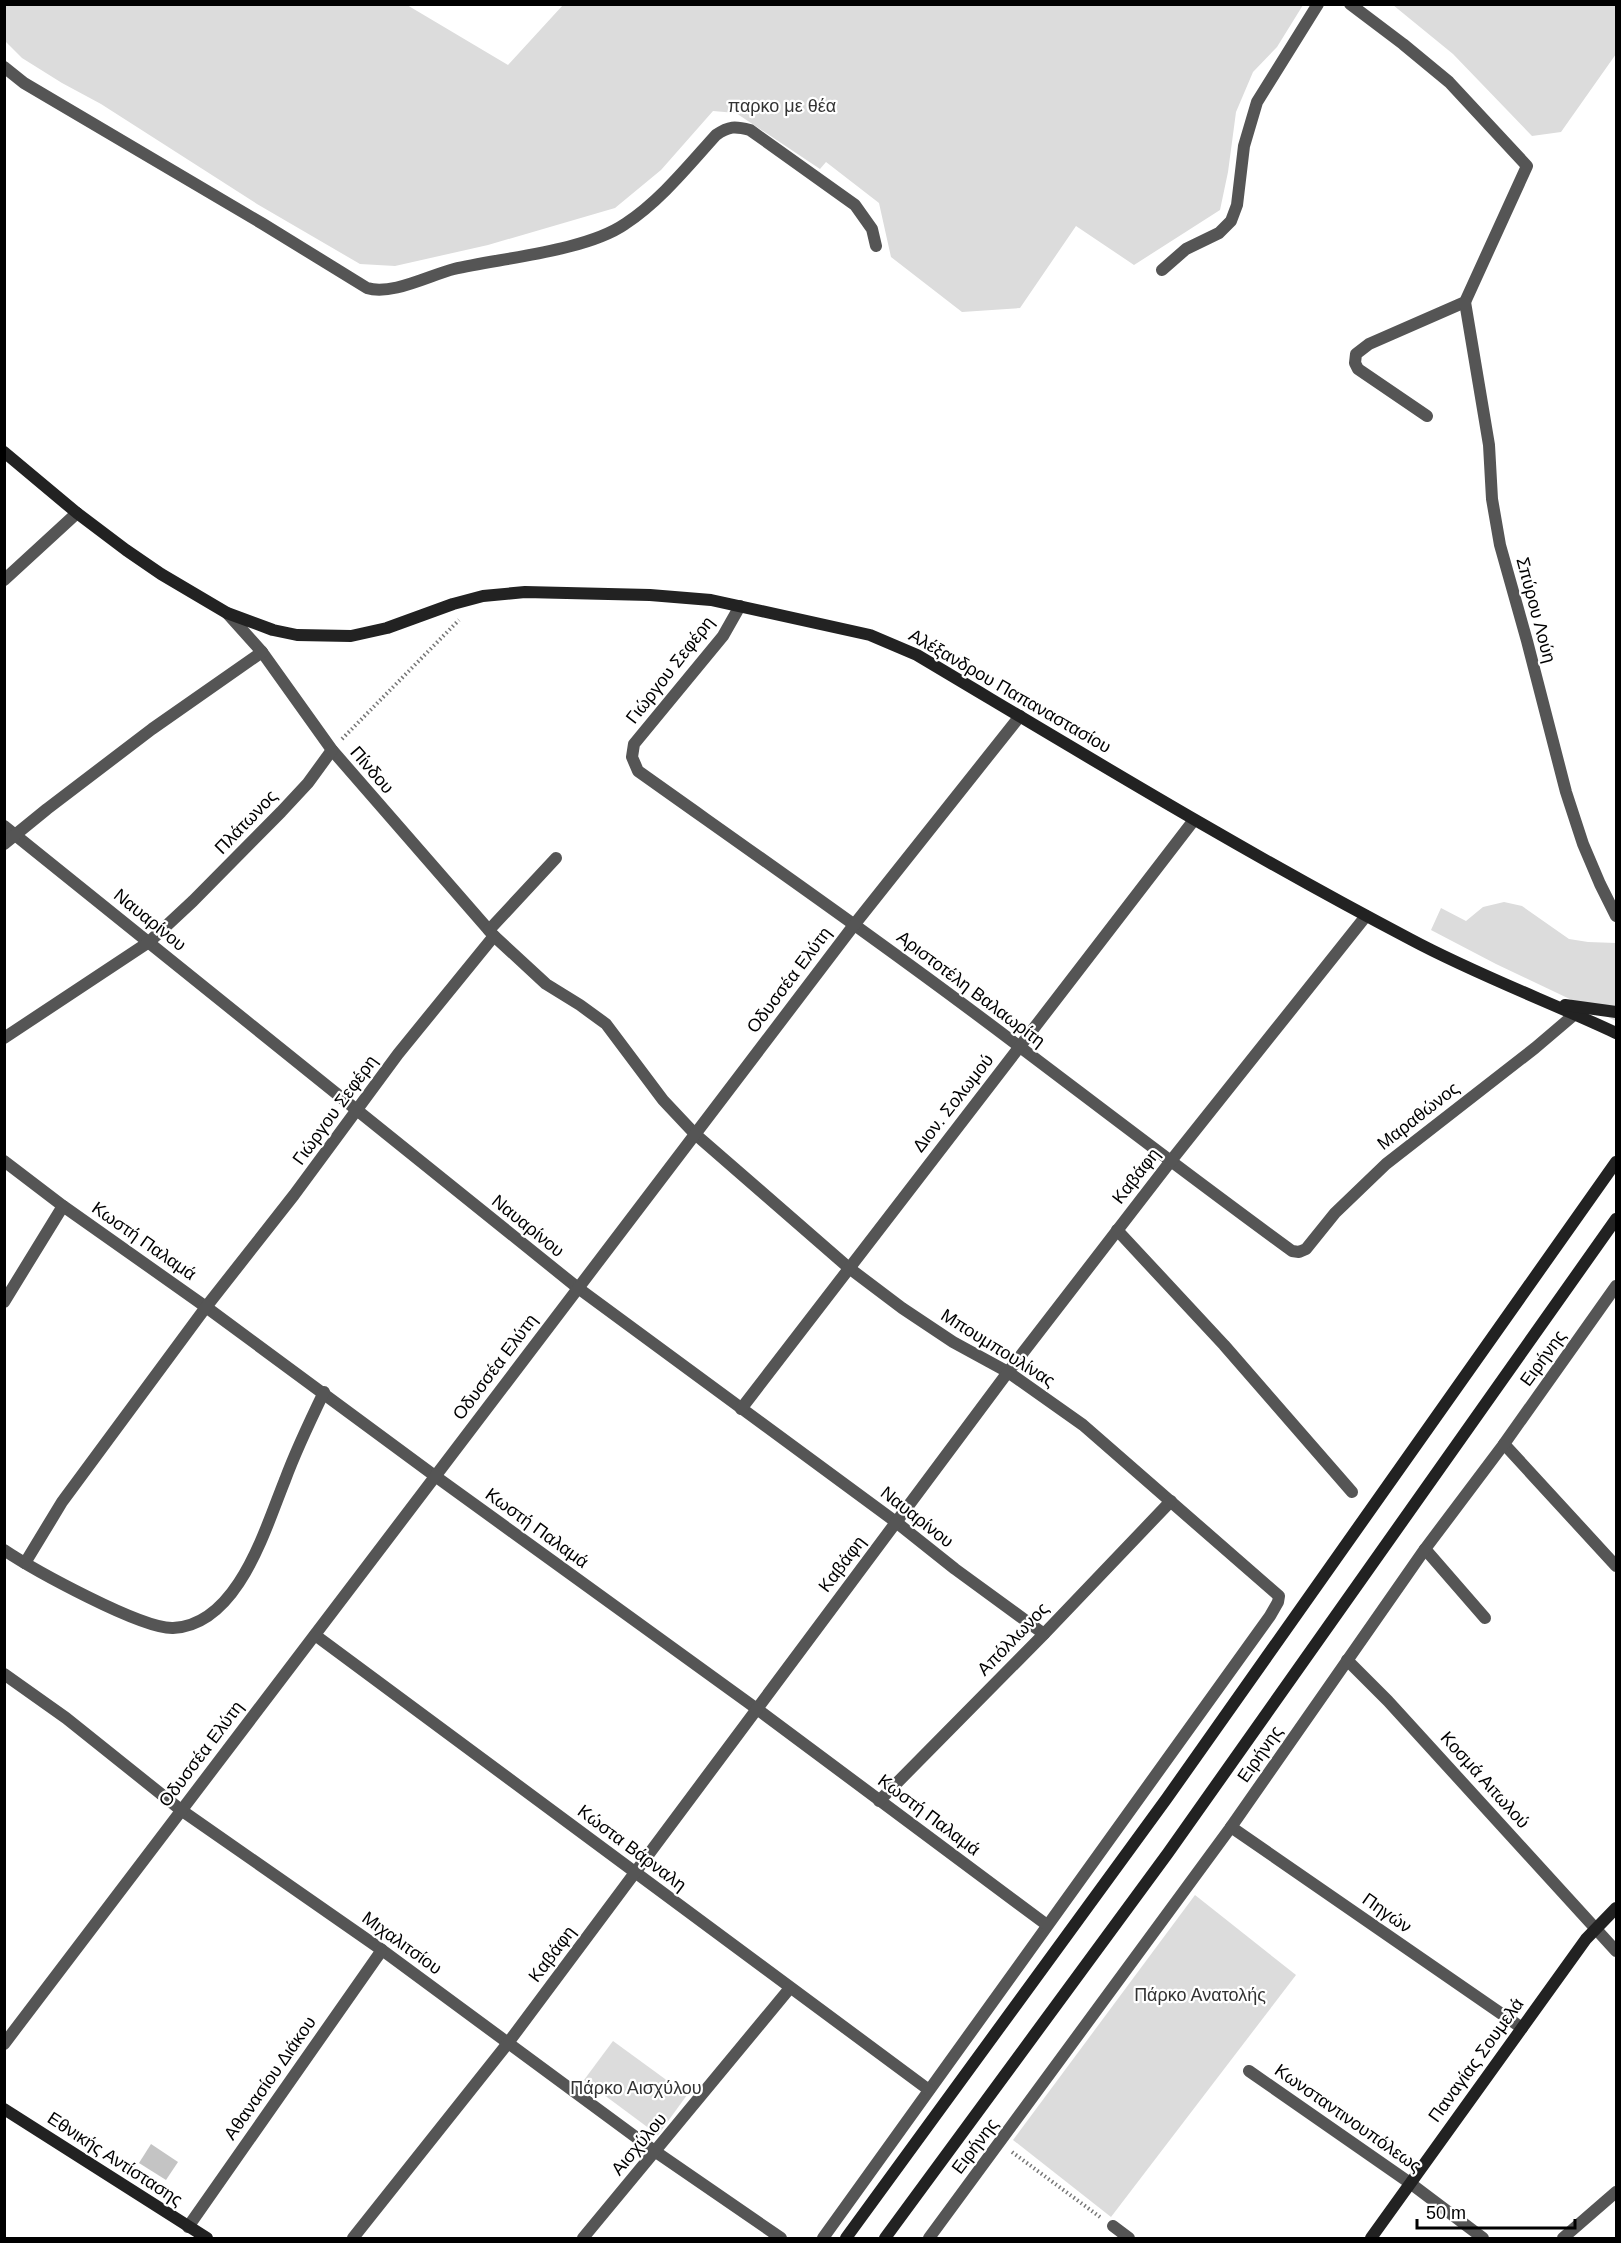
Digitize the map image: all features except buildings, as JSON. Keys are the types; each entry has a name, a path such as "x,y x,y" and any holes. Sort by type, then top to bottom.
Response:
{"street":[{"path":"1162,270 1186,249 1219,233 1230,221 1236,205 1244,146 1257,102 1318,4"},
{"path":"1350,4 1449,82 1527,166 1465,302 1369,344 1356,354 1354,359 1358,369 1427,416"},
{"path":"4,67 31,87 263,224 366,288 374,290 389,289 453,270 575,244 617,229 653,201 716,135 735,126 750,130 847,198 868,221 876,246"},
{"name":"Σπύρου Λούη","path":"1465,302 1489,445 1492,499 1500,545 1566,792 1583,844 1617,916"},
{"name":"Πίνδου","path":"4,452 77,513 126,550 161,574 227,613 262,652 332,750 492,933 546,984 606,1024 663,1100 695,1134"},
{"path":"4,580 77,513"},
{"name":"Αλέξανδρου Παπαναστασίου","path":"227,613 273,630 297,635 351,636 387,628 453,604 483,596 525,592 650,595 711,600 870,635 918,655 1194,820 1366,916 1461,965 1617,1033"},
{"name":"Γιώργου Σεφέρη","path":"632,757 634,744 723,636 740,606"},
{"path":"4,844 152,729 262,652"},
{"name":"Οδυσσέα Ελύτη","path":"4,2044 854,925 1020,716"},
{"name":"Πλάτωνος","path":"4,1038 149,942 281,812 308,783 332,750"},
{"name":"Αριστοτέλη Βαλαωρίτη","path":"632,757 638,771 854,925 1292,1251"},
{"name":"Διον. Σολωμού","path":"741,1409 1194,820"},
{"name":"Ναυαρίνου","path":"4,826 578,1288 896,1521 955,1569 1044,1634"},
{"name":"Γιώργου Σεφέρη","path":"25,1563 62,1502 206,1307 294,1195 398,1054 492,933 556,858"},
{"name":"Καβάφη","path":"353,2238 508,2043 1008,1372 1170,1162 1366,916"},
{"path":"1550,1002 1617,1012"},
{"name":"Μαραθώνος","path":"1292,1251 1299,1252 1306,1248 1335,1213 1386,1164 1575,1014"},
{"name":"Μπουμπουλίνας","path":"695,1134 849,1268 902,1308 944,1336 1008,1372 1083,1425 1279,1596 1270,1616 1047,1926"},
{"name":"Κωστή Παλαμά","path":"4,1161 757,1709 1047,1926"},
{"path":"846,2238 1160,1808 1617,1162"},
{"path":"4,1302 63,1206"},
{"path":"885,2238 1168,1853 1617,1219"},
{"path":"1117,1230 1224,1345 1352,1492"},
{"name":"Ειρήνης","path":"929,2238 1231,1827 1425,1549 1504,1444 1617,1286"},
{"path":"4,1551 59,1582 144,1622 171,1628 190,1626 204,1620 232,1592 252,1560 324,1392"},
{"path":"1504,1444 1617,1566"},
{"name":"Απόλλωνος","path":"879,1801 1171,1501"},
{"path":"1425,1549 1485,1618"},
{"name":"Κώστα Βάρναλη","path":"315,1635 929,2090"},
{"name":"Κοσμά Αιτωλού","path":"1347,1660 1396,1710 1617,1951"},
{"name":"Μιχαλιτσίου","path":"4,1674 66,1718 182,1810 382,1950 656,2152 781,2238"},
{"name":"Πηγών","path":"1231,1827 1522,2028"},
{"name":"Παναγίας Σουμελά","path":"1371,2238 1595,1928 1617,1908"},
{"path":"824,2238 1047,1926"},
{"name":"Αθανασίου Διάκου","path":"188,2227 382,1950"},
{"name":"Αισχύλου","path":"584,2238 790,1988"},
{"name":"Κωνσταντινουπόλεως","path":"1249,2071 1410,2183 1484,2238"},
{"name":"Εθνικής Αντίστασης","path":"4,2109 207,2238"},
{"path":"1563,2238 1617,2192"},
{"path":"1113,2226 1129,2238"}],"path":[{"path":"332,750 483,596"},
{"path":"1000,2143 1113,2226"}],"green space":[{"name":"παρκο με θέα","path":"4,5 407,5 508,65 563,5 1303,5 1277,47 1253,72 1236,112 1220,210 1134,265 1076,226 1020,308 962,312 891,257 879,203 826,162 820,169 736,113 713,111 661,170 615,208 488,245 395,266 360,264 257,204 101,104 22,58 5,41"},
{"path":"1393,5 1616,5 1616,54 1561,132 1532,136 1453,54"},
{"path":"1504,902 1522,906 1569,939 1616,943 1616,1021 1496,964 1431,930 1441,908 1466,921 1483,907"},
{"name":"Πάρκο Ανατολής","path":"1195,1895 1296,1975 1111,2217 1013,2140"},
{"name":"Πάρκο Αισχύλου","path":"613,2041 687,2095 658,2135 584,2080"}]}
